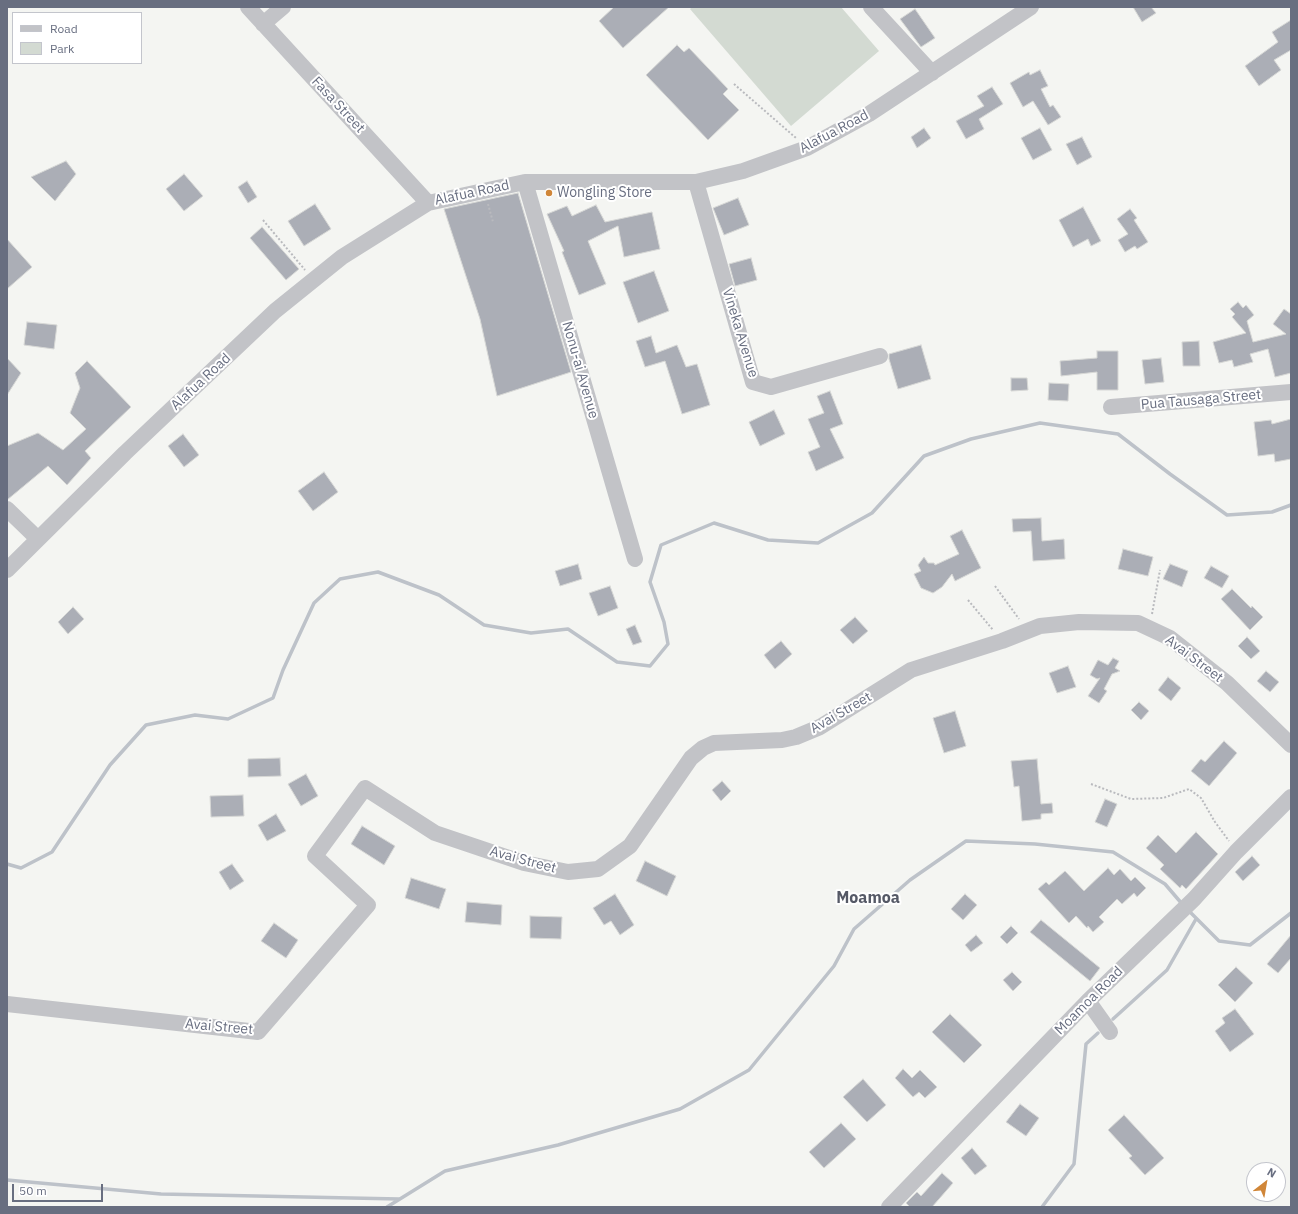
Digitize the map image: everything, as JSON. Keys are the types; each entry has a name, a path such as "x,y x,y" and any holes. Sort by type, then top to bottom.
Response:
{"street":[{"name":"Fasa Street","path":"248,7 428,203"},
{"path":"263,24 283,7"},
{"name":"Alafua Road","path":"7,570 125,453 275,311 342,257 428,203 525,182 696,182 743,171 807,148 869,114 1031,7"},
{"path":"878,9 932,73"},
{"name":"Nonu-ai Avenue","path":"525,182 635,559"},
{"name":"Vineka Avenue","path":"696,182 753,382 771,387 880,356"},
{"name":"Pua Tausaga Street","path":"1111,407 1291,392"},
{"path":"7,510 38,539"},
{"name":"Avai Street","path":"7,1004 258,1032 368,905 315,856 365,788 436,833 524,863 568,872 598,869 630,846 691,758 703,748 714,743 782,740 796,737 820,727 911,670 1002,641 1026,630 1040,626 1079,622 1138,623 1170,638 1227,683 1291,745"},
{"name":"Moamoa Road","path":"889,1207 1088,1001 1194,899 1236,852 1291,797"},
{"path":"1088,1001 1110,1032"}],"path":[{"path":"734,84 807,148"},
{"path":"485,191 493,222"},
{"path":"263,220 314,280"},
{"path":"1149,629 1160,570"},
{"path":"994,586 1026,630"},
{"path":"968,600 1002,641"},
{"path":"1091,784 1131,799 1163,798 1189,790 1201,798 1215,822 1236,852"}],"green space":[{"path":"692,7 841,7 879,51 791,126 690,9"}],"building":[{"path":"614,7 669,7 623,48 599,21"},
{"path":"1133,7 1151,7 1156,13 1142,22"},
{"path":"915,9 935,38 921,47 900,19"},
{"path":"1291,20 1291,50 1274,60 1281,70 1259,86 1245,66 1278,42 1272,32"},
{"path":"677,45 684,52 689,48 728,89 723,94 739,110 708,140 646,75"},
{"path":"1040,70 1048,86 1041,89 1050,107 1053,105 1061,117 1048,125 1033,101 1023,107 1010,83 1029,72 1030,75"},
{"path":"992,87 1003,104 979,119 984,129 966,139 956,121 984,106 977,96"},
{"path":"924,128 931,138 917,148 911,137"},
{"path":"1040,128 1052,150 1033,160 1021,138"},
{"path":"1082,137 1092,157 1077,165 1066,144"},
{"path":"66,161 76,174 55,201 31,177"},
{"path":"184,174 203,196 184,211 166,189"},
{"path":"247,181 257,197 248,203 238,187"},
{"path":"518,193 571,372 497,396 480,319 444,209"},
{"path":"738,198 749,225 724,235 713,208"},
{"path":"315,204 331,229 304,246 288,221"},
{"path":"596,205 605,222 652,212 660,249 624,257 618,226 588,241 606,284 579,295 562,252 564,251 547,214 567,206 572,216"},
{"path":"1083,207 1101,241 1091,246 1088,239 1073,247 1059,220"},
{"path":"1130,209 1137,218 1134,220 1148,242 1137,249 1135,246 1125,252 1118,240 1128,234 1117,219"},
{"path":"262,227 299,269 286,280 250,238"},
{"path":"7,239 32,267 7,289"},
{"path":"751,258 757,280 735,286 729,264"},
{"path":"654,271 669,311 638,323 623,282"},
{"path":"1238,302 1243,308 1246,305 1254,315 1247,321 1253,342 1286,334 1273,324 1284,309 1291,314 1291,373 1275,377 1268,349 1250,354 1253,362 1234,367 1232,360 1219,363 1213,342 1246,333 1232,317 1235,314 1230,309"},
{"path":"27,322 57,325 54,349 24,345"},
{"path":"651,336 656,353 677,345 686,367 697,364 710,405 682,414 665,361 645,367 636,341"},
{"path":"1199,341 1200,366 1183,366 1182,342"},
{"path":"921,345 931,379 898,389 889,359 889,354"},
{"path":"1097,351 1118,351 1118,390 1097,390 1097,372 1061,376 1060,361 1097,358"},
{"path":"7,358 21,373 7,395"},
{"path":"1161,358 1164,382 1145,384 1142,360"},
{"path":"87,361 131,407 85,451 91,458 67,485 48,466 7,500 7,446 38,433 63,450 86,429 70,413 80,388 75,373"},
{"path":"1011,378 1027,378 1028,390 1011,391"},
{"path":"1049,383 1069,384 1068,401 1048,400"},
{"path":"830,391 843,424 830,429 844,458 816,471 808,452 820,447 808,419 824,413 817,396"},
{"path":"774,410 785,434 760,446 749,422"},
{"path":"1291,419 1291,459 1275,462 1274,454 1258,456 1254,422 1271,420 1272,424"},
{"path":"183,434 199,455 184,467 168,446"},
{"path":"324,472 338,492 313,511 298,491"},
{"path":"1041,518 1042,541 1064,539 1065,559 1033,561 1031,531 1013,532 1012,519"},
{"path":"962,530 981,568 955,581 952,574 942,587 933,593 921,588 914,574 921,571 918,565 924,557 928,563 934,563 935,565 959,554 950,536"},
{"path":"1123,549 1153,557 1148,576 1118,569"},
{"path":"578,564 582,579 560,586 555,571"},
{"path":"1170,564 1188,571 1182,587 1163,579"},
{"path":"1211,566 1229,576 1222,588 1204,578"},
{"path":"610,586 618,608 598,616 589,593"},
{"path":"1232,589 1251,608 1252,606 1263,617 1250,630 1221,599"},
{"path":"73,607 84,619 68,634 58,622"},
{"path":"855,617 868,631 853,644 840,630"},
{"path":"635,625 642,642 633,645 626,629"},
{"path":"1247,637 1260,651 1251,659 1238,646"},
{"path":"781,641 792,654 775,669 764,655"},
{"path":"1113,658 1119,661 1115,668 1120,671 1112,674 1104,689 1107,691 1099,703 1088,696 1100,678 1097,679 1090,675 1098,660 1108,665"},
{"path":"1068,666 1076,687 1057,693 1049,673"},
{"path":"1266,671 1279,682 1270,692 1257,681"},
{"path":"1168,677 1181,688 1171,701 1158,690"},
{"path":"1139,702 1149,711 1141,720 1131,710"},
{"path":"955,711 966,746 944,753 933,718"},
{"path":"1224,741 1237,753 1209,786 1191,771 1201,759 1205,762"},
{"path":"280,758 281,776 248,777 248,759"},
{"path":"1037,759 1041,804 1052,803 1053,813 1041,814 1041,819 1022,821 1019,786 1014,787 1011,761"},
{"path":"306,774 318,796 301,806 288,784"},
{"path":"722,781 731,791 721,801 712,790"},
{"path":"243,795 244,816 211,817 210,796"},
{"path":"1105,799 1117,804 1107,827 1095,822"},
{"path":"276,814 286,831 267,841 258,825"},
{"path":"362,826 395,846 384,865 351,844"},
{"path":"1196,832 1218,854 1186,889 1182,885 1180,888 1160,869 1164,865 1146,848 1158,835 1176,853"},
{"path":"1252,856 1260,865 1243,881 1235,872"},
{"path":"645,861 676,876 667,896 636,881"},
{"path":"232,864 244,881 230,890 219,872"},
{"path":"1108,868 1114,875 1120,869 1131,881 1135,877 1146,888 1137,897 1134,893 1122,904 1117,899 1099,917 1104,922 1093,932 1076,916 1069,923 1038,889 1046,882 1049,885 1065,871 1084,891"},
{"path":"411,878 446,889 439,909 405,898"},
{"path":"615,894 634,925 620,935 611,921 604,925 593,908"},
{"path":"965,894 977,905 963,920 951,909"},
{"path":"467,902 502,905 501,925 465,922"},
{"path":"530,916 562,917 561,939 530,938"},
{"path":"1041,920 1100,968 1090,981 1030,932"},
{"path":"274,923 298,940 286,958 261,941"},
{"path":"1011,926 1018,933 1007,944 1000,937"},
{"path":"976,935 983,943 971,952 965,945"},
{"path":"1291,935 1291,958 1278,973 1267,964"},
{"path":"1236,967 1253,983 1235,1002 1218,985"},
{"path":"1012,972 1022,982 1013,991 1003,980"},
{"path":"1235,1009 1254,1034 1230,1052 1215,1031 1225,1023 1222,1018"},
{"path":"950,1014 982,1045 964,1063 932,1032"},
{"path":"903,1069 912,1078 920,1070 937,1087 925,1098 919,1092 913,1097 895,1078"},
{"path":"863,1079 886,1105 867,1122 843,1097"},
{"path":"1020,1104 1039,1118 1026,1136 1006,1122"},
{"path":"1124,1115 1164,1158 1145,1175 1129,1158 1132,1156 1108,1130"},
{"path":"841,1123 856,1139 824,1168 809,1152"},
{"path":"972,1148 987,1166 975,1175 961,1158"},
{"path":"942,1173 953,1183 932,1207 910,1207 906,1203 917,1192 921,1196"}],"waterway":[{"path":"7,864 21,868 52,852 110,765 146,725 195,715 228,719 273,698 283,670 314,603 340,579 378,572 439,595 484,625 531,633 568,629 617,662 650,666 668,644 664,622 650,582 661,545 714,523 768,540 818,543 872,513 924,456 971,439 1040,423 1118,434 1227,515 1272,512 1291,505"},
{"path":"387,1207 445,1171 558,1145 680,1109 749,1070 834,966 854,929 910,880 966,841 1035,844 1113,852 1165,884 1183,905"},
{"path":"1189,911 1219,941 1250,945 1291,913"},
{"path":"1113,1019 1167,970 1196,919"},
{"path":"1042,1207 1074,1164 1086,1044 1098,1033"},
{"path":"7,1180 161,1194 399,1199"}],"place":[{"name":"Wongling Store","path":"549,193"}],"district":[{"name":"Moamoa","path":"868,898"}]}
